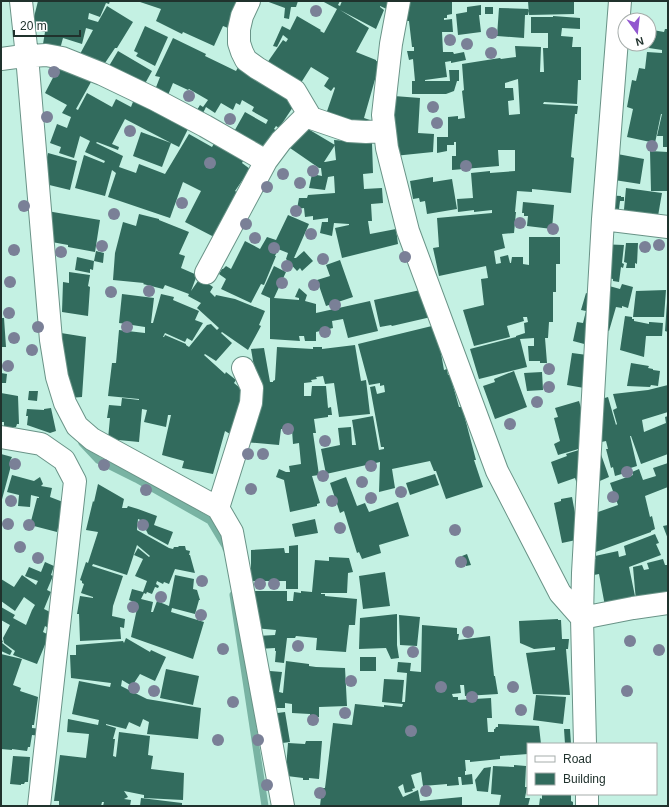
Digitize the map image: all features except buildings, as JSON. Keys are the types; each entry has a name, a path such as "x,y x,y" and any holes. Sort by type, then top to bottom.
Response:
{"street":[{"path":"21,1 51,340 57,377 65,403 77,426 92,439 218,508 232,532 283,806"},
{"path":"248,1 239,29 239,43 246,60 295,91 311,118"},
{"path":"400,1 391,44 383,115 387,148 408,231 497,471 560,593 582,618"},
{"path":"585,743 582,618 583,574 603,219 620,1"},
{"path":"1,59 46,55 62,58 102,74 154,99 266,161"},
{"path":"206,273 266,161 281,141 304,118 311,118 349,131 385,131"},
{"path":"603,219 668,227"},
{"path":"218,508 251,403 252,388 243,368"},
{"path":"1,437 41,444 64,460 75,481 39,806"},
{"path":"582,618 668,603"},
{"path":"587,795 587,806"}],"waterway":[{"path":"82,443 98,460 136,479 210,521 226,549"},
{"path":"233,595 265,806"}]}
